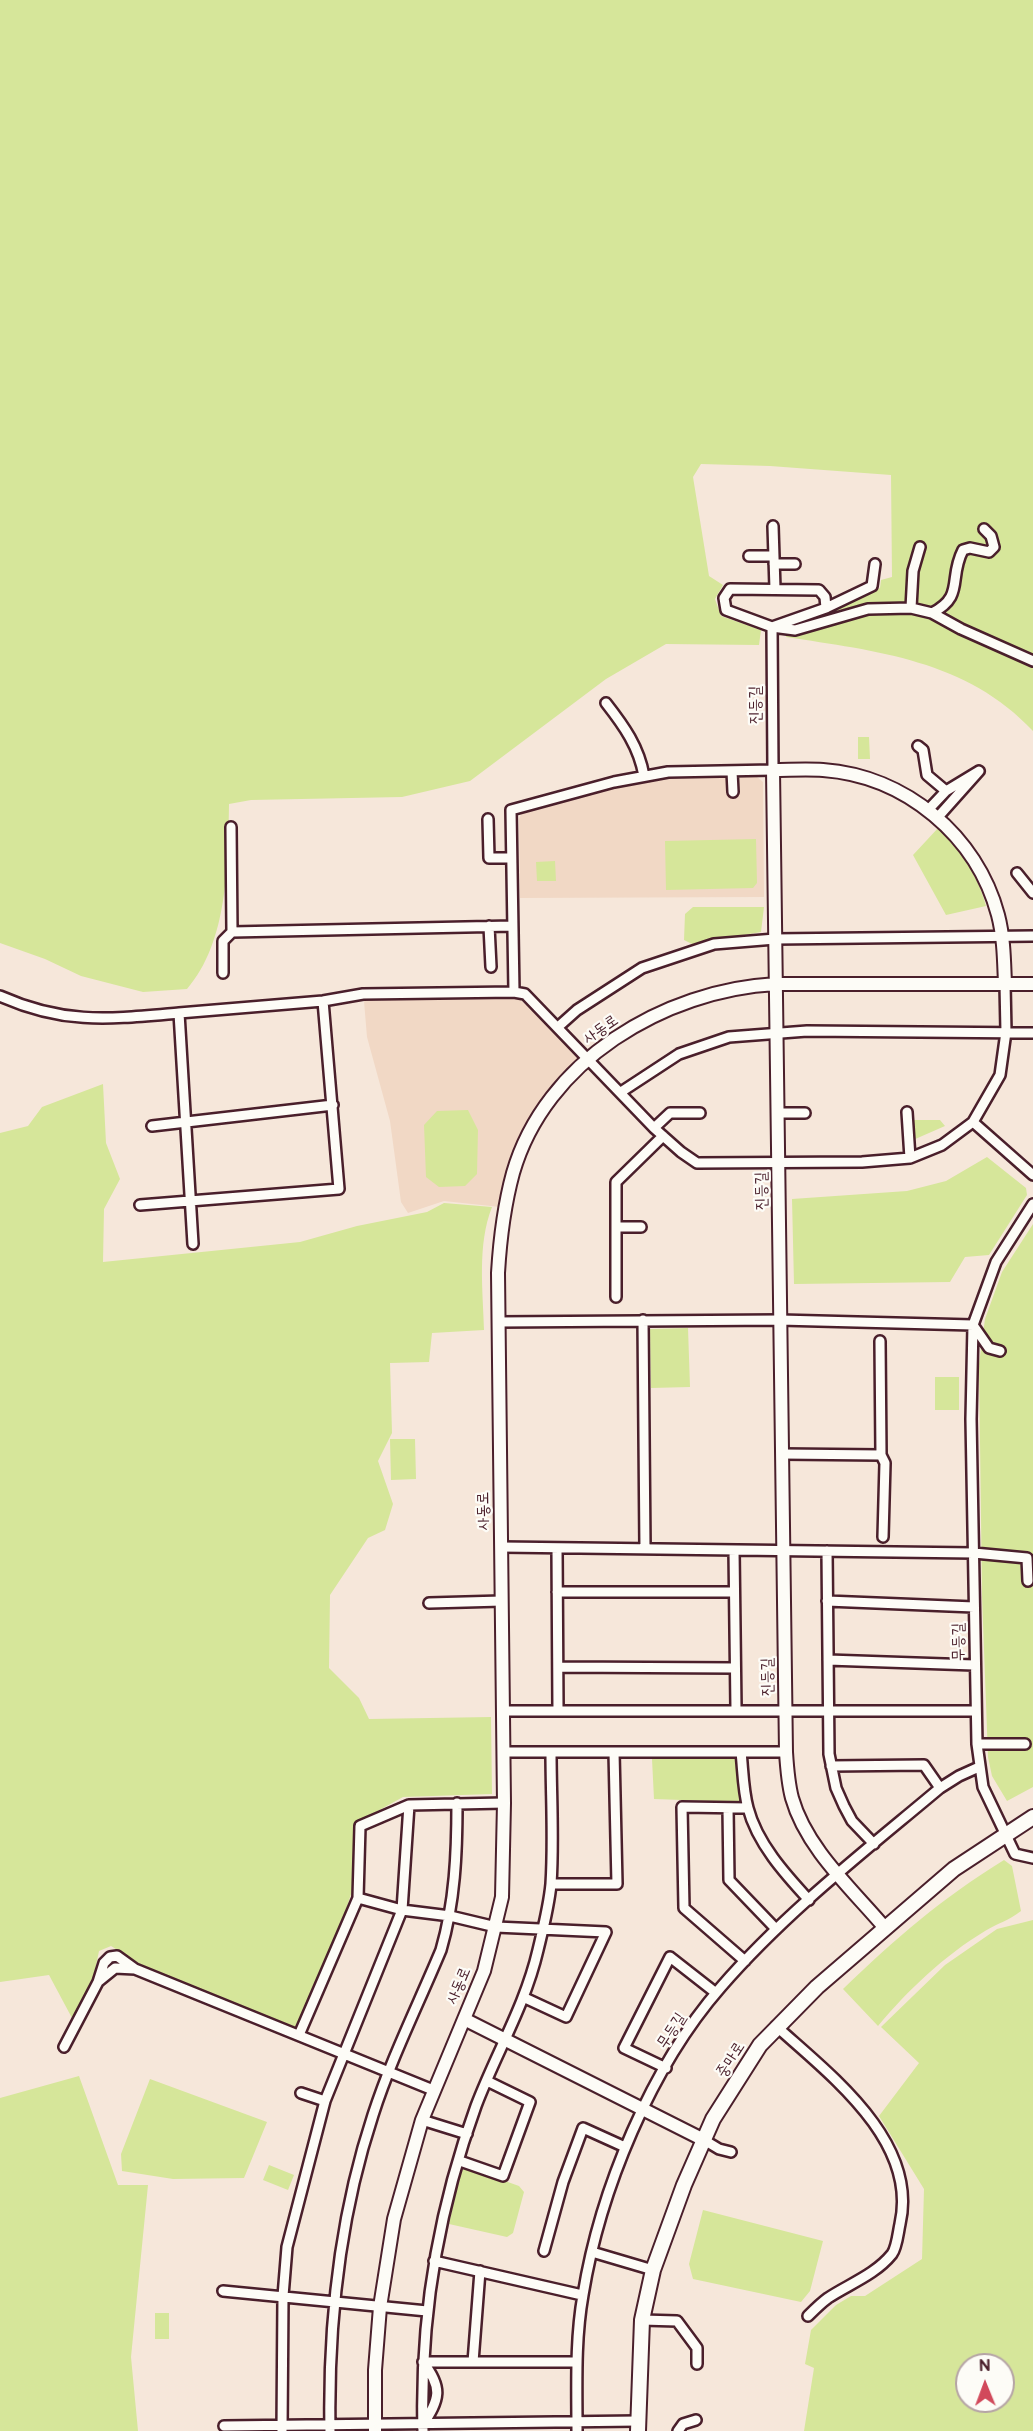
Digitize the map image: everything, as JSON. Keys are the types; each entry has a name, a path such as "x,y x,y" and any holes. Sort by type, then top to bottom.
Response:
{"main road":[{"name":"중마로","path":"638,2426 642,2319 653,2270 684,2185 704,2140 729,2094 776,2026 954,1869 1033,1817"}],"street":[{"path":"773,526 775,589"},
{"path":"932,613 948,605 957,561 963,550 970,548 989,552 994,547 992,536 984,529"},
{"path":"911,608 912,571 920,547"},
{"path":"750,556 795,564"},
{"path":"772,627 826,608 872,586 875,580 875,564"},
{"path":"826,608 825,597 819,590 730,589 724,598 726,610 772,627 795,630 868,609 911,608 932,613 961,629 1033,661"},
{"name":"진등길","path":"772,627 786,1752 792,1799 802,1823 814,1843 885,1928"},
{"path":"606,703 629,734 640,757 644,776"},
{"path":"918,746 923,750 927,775 946,791"},
{"path":"0,996 30,1009 82,1019 323,1001 363,994 514,992 525,994 654,1128 681,1152 697,1162 862,1162 910,1158 942,1145 973,1122 1000,1075 1006,1032 1003,936 998,915 982,874 969,851 933,814 903,793 853,776 824,770 668,772 614,782 511,810 514,992"},
{"path":"732,771 732,792"},
{"path":"979,771 933,814 946,791 979,771"},
{"path":"488,819 489,858 511,858"},
{"path":"231,827 232,932"},
{"path":"1017,873 1033,892"},
{"path":"489,926 491,967"},
{"path":"223,973 223,941 232,932 512,926"},
{"path":"558,1027 577,1010 642,968 714,944 775,939 1033,936"},
{"name":"사동로","path":"375,2428 375,2370 380,2307 394,2219 422,2120 484,1971 496,1927 504,1858 498,1322 500,1242 513,1172 547,1104 589,1058 628,1030 667,1008 709,994 776,984 1033,984"},
{"path":"140,1205 339,1189 323,1001"},
{"path":"179,1013 193,1244"},
{"path":"621,1092 680,1054 729,1037 776,1032 1033,1033"},
{"path":"152,1126 333,1105"},
{"path":"907,1112 910,1158"},
{"path":"654,1128 670,1113 700,1113"},
{"path":"777,1113 805,1113"},
{"path":"973,1122 1033,1175"},
{"path":"616,1297 616,1182 663,1136"},
{"name":"무등길","path":"1033,1204 996,1262 973,1325 971,1419 974,1665 979,1767 983,1787 1015,1854 1033,1858"},
{"path":"616,1227 641,1227"},
{"path":"643,1320 645,1549"},
{"path":"498,1322 780,1320 973,1325 989,1348 1000,1351"},
{"path":"880,1341 881,1455 885,1463 883,1537"},
{"path":"782,1454 881,1455"},
{"path":"501,1547 974,1553 1027,1558 1028,1581"},
{"path":"557,1548 558,1710"},
{"path":"734,1550 736,1709"},
{"path":"827,1551 831,1766 836,1788 852,1821 874,1844"},
{"path":"557,1592 734,1592"},
{"path":"429,1603 502,1601"},
{"path":"827,1601 974,1607"},
{"path":"828,1660 974,1665"},
{"path":"558,1667 735,1668"},
{"path":"504,1711 736,1709 976,1711"},
{"path":"977,1744 1025,1744"},
{"path":"504,1752 786,1752"},
{"path":"423,2428 423,2362 427,2311 435,2261 467,2134 487,2081 525,1998 543,1929 551,1884 551,1752"},
{"path":"551,1884 617,1884 614,1752"},
{"path":"741,1752 748,1808 762,1839 777,1862 808,1900"},
{"path":"831,1766 924,1765 940,1788"},
{"name":"무등길","path":"577,2427 577,2362 582,2295 592,2252 626,2147 642,2110 666,2068 716,1993 776,1929 940,1788 958,1776 979,1767"},
{"path":"330,2428 329,2382 333,2301 339,2250 355,2177 373,2114 441,1950 450,1916 455,1881 457,1803"},
{"path":"299,2035 358,1898 360,1826 409,1805 504,1803"},
{"path":"282,2427 283,2296 287,2247 324,2101 342,2053 380,1969 402,1910 409,1805"},
{"path":"745,1961 684,1908 682,1808 748,1808"},
{"path":"728,1808 729,1880 776,1929"},
{"path":"358,1898 402,1910 450,1916 496,1927 606,1932 566,2017 525,1998"},
{"path":"64,2047 98,1982 104,1963 110,1957 117,1956 135,1970 433,2090"},
{"path":"666,2068 624,2048 670,1957 716,1993"},
{"path":"464,2019 719,2149 731,2152"},
{"path":"776,2026 855,2097 876,2124 901,2178 902,2217 893,2253 870,2273 826,2299 808,2316"},
{"path":"460,2161 503,2176 530,2102 487,2081"},
{"path":"301,2093 324,2101"},
{"path":"422,2120 467,2134"},
{"path":"544,2251 562,2182 583,2128 626,2147"},
{"path":"592,2252 653,2270"},
{"path":"435,2261 582,2295"},
{"path":"473,2362 480,2271"},
{"path":"222,2291 427,2311"},
{"path":"642,2319 677,2321 697,2348 697,2364"},
{"path":"423,2362 577,2362"},
{"path":"678,2431 683,2424 696,2420"},
{"path":"224,2426 330,2428 638,2426"}],"shaded area":[{"path":"669,776 756,776 763,782 764,897 520,898 519,819 523,810"},
{"path":"516,996 582,1057 538,1104 500,1207 444,1201 408,1213 401,1202 390,1121 367,1037 364,1001"}],"green space":[{"path":"0,0 1033,0 1033,731 1007,707 979,688 950,674 886,654 786,637 786,633 880,588 881,580 892,577 891,475 770,466 701,464 693,477 709,576 723,585 715,599 721,616 761,630 759,645 666,644 606,679 470,781 402,797 251,800 229,804 226,877 218,926 201,970 187,989 143,992 81,976 45,959 0,943"},
{"path":"858,737 869,737 870,759 858,759"},
{"path":"939,827 967,864 983,895 986,906 946,915 913,855"},
{"path":"756,839 757,883 753,888 666,890 665,841"},
{"path":"555,861 556,881 537,881 536,862"},
{"path":"693,907 764,907 761,932 692,944 684,940 685,914"},
{"path":"103,1084 106,1143 120,1179 104,1209 103,1262 300,1242 357,1226 427,1212 444,1203 492,1207 484,1237 483,1252 484,1330 432,1333 429,1362 390,1363 392,1433 378,1461 393,1504 385,1530 368,1538 330,1595 329,1668 359,1698 369,1719 491,1717 492,1794 403,1797 354,1824 352,1891 338,1935 297,2029 143,1966 111,1946 99,1951 93,1980 72,2018 49,1975 0,1982 0,1133 28,1126 42,1107"},
{"path":"468,1110 478,1130 477,1174 465,1186 439,1187 426,1177 424,1125 437,1111"},
{"path":"913,1120 940,1120 945,1126 913,1140"},
{"path":"987,1157 1026,1188 1027,1195 989,1255 965,1257 950,1282 794,1284 792,1199 907,1191 946,1181"},
{"path":"1033,1224 1033,1787 1007,1801 992,1776 988,1757 982,1596 979,1364 985,1319 1002,1272"},
{"path":"688,1328 690,1387 651,1388 650,1329"},
{"path":"935,1377 959,1377 959,1410 935,1410"},
{"path":"390,1439 415,1439 416,1479 391,1480"},
{"path":"656,1756 733,1757 737,1762 742,1797 738,1802 654,1799 652,1759"},
{"path":"1004,1860 1012,1866 1021,1911 970,1940 941,1962 914,1986 878,2026 843,1989 920,1920 981,1874"},
{"path":"1033,1920 1033,2431 804,2431 814,2368 805,2364 811,2330 836,2305 851,2296 865,2296 922,2259 924,2189 879,2116 919,2063 881,2027 945,1965 997,1929"},
{"path":"79,2076 118,2185 148,2185 131,2357 138,2431 0,2431 0,2098"},
{"path":"150,2079 267,2122 244,2178 173,2179 122,2171 121,2154"},
{"path":"269,2165 294,2175 288,2190 263,2180"},
{"path":"466,2167 519,2186 524,2192 513,2233 507,2237 449,2224 461,2171"},
{"path":"703,2210 823,2241 810,2291 801,2302 693,2279 689,2264"},
{"path":"155,2313 169,2313 169,2339 155,2339"}]}
